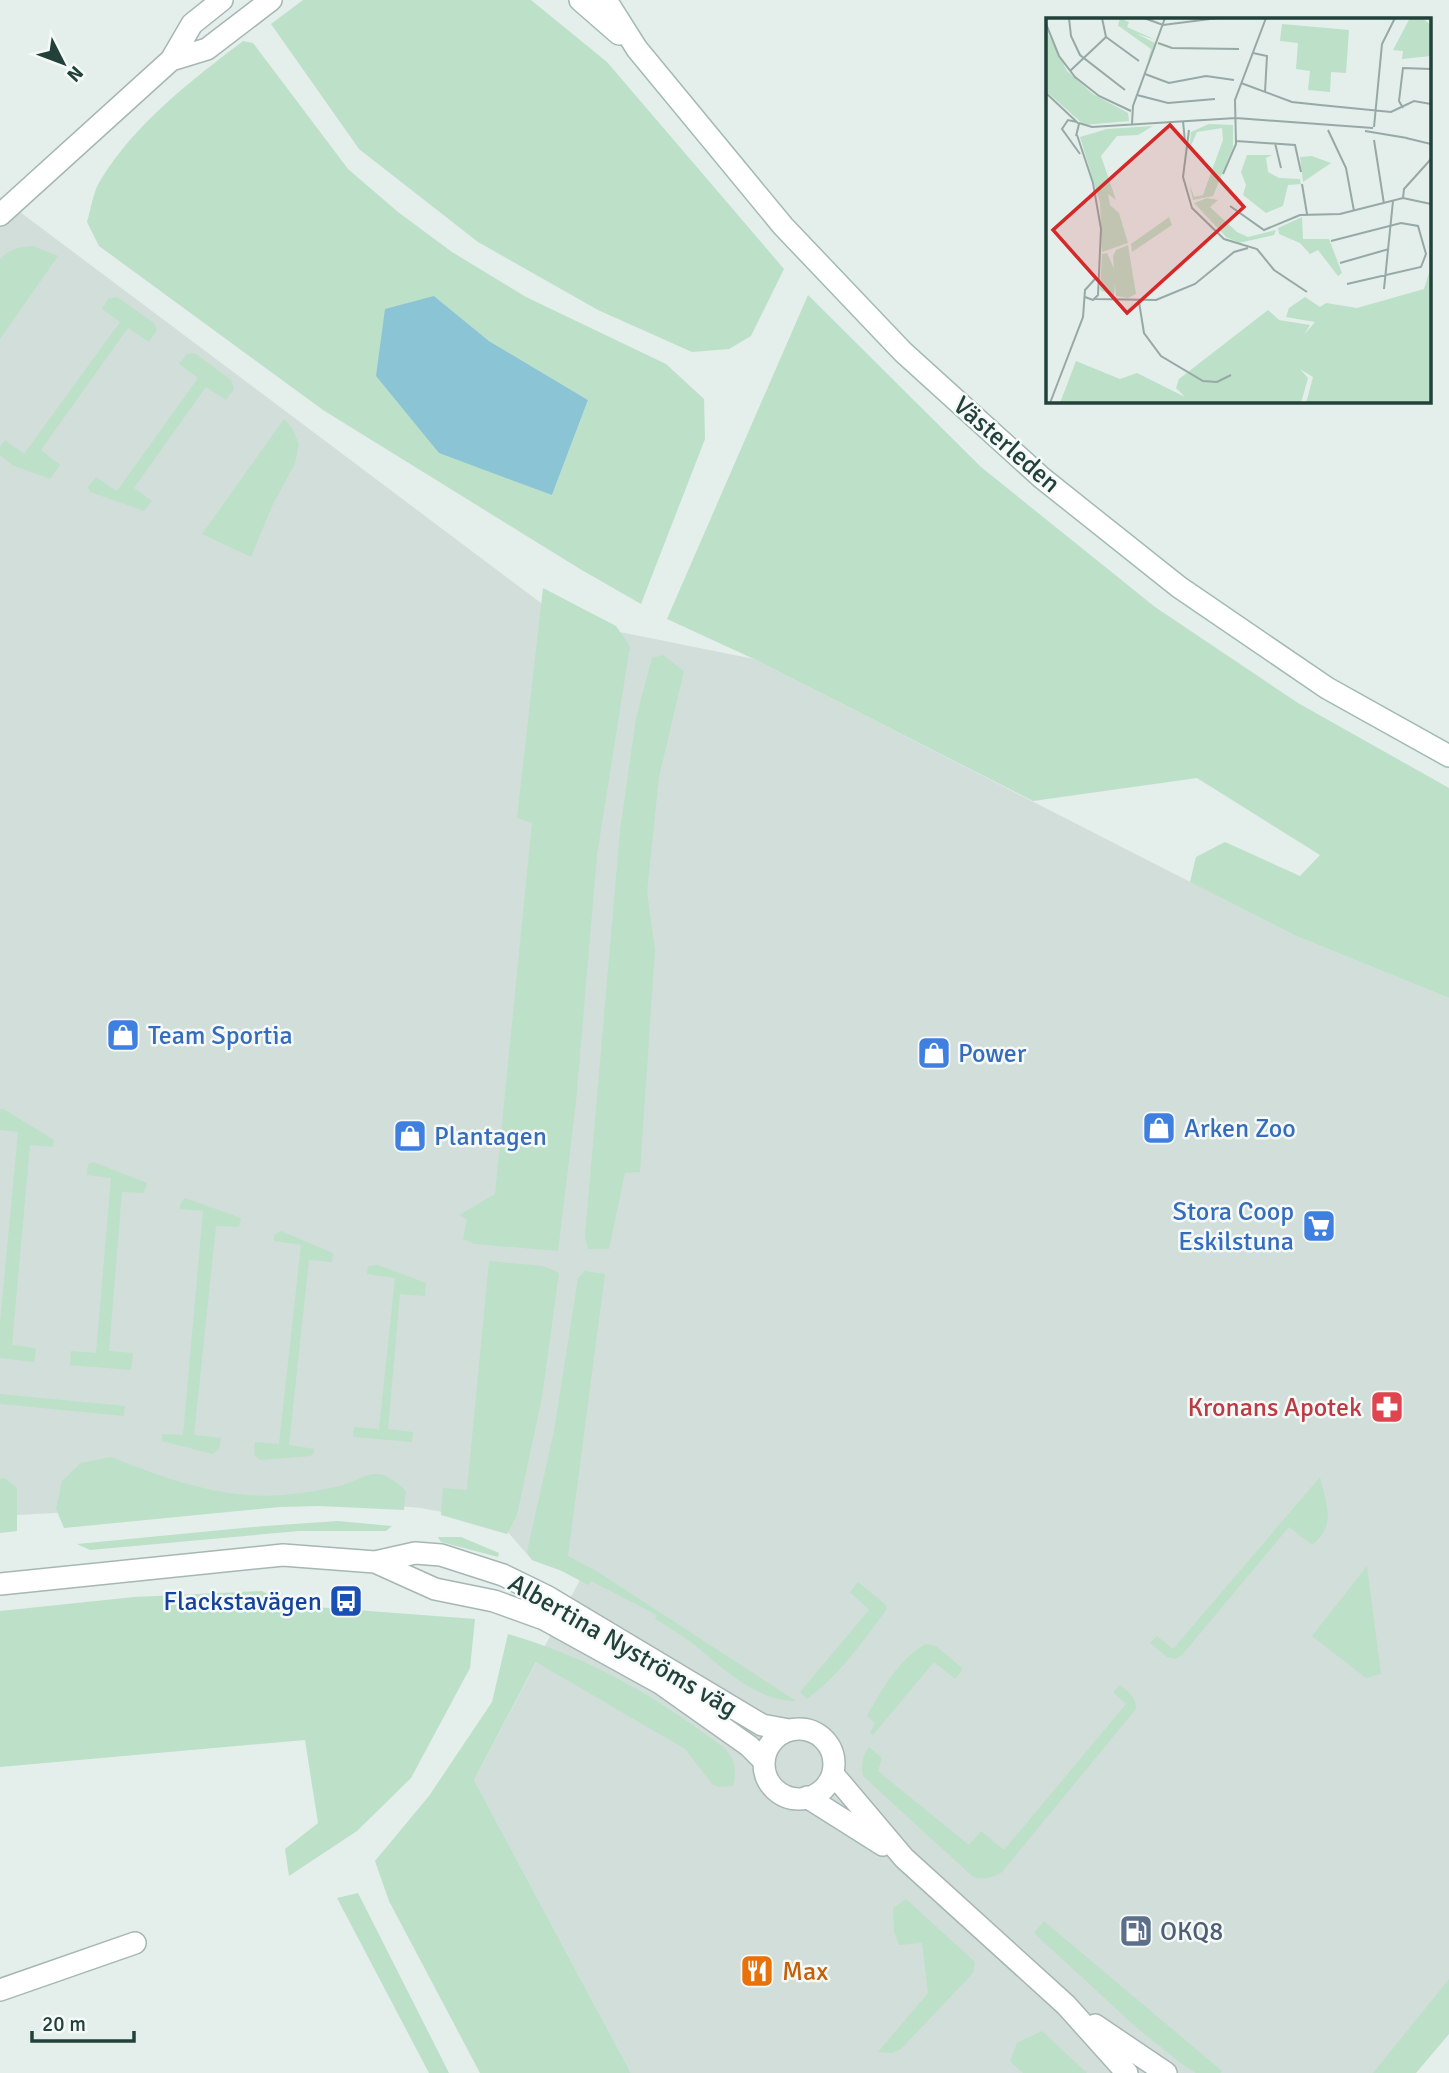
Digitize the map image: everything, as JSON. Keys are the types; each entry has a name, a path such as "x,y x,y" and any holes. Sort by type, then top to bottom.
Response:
{"street":[{"path":"1,213 171,60 192,24 222,0"},
{"path":"171,60 207,49 271,0"},
{"name":"Västerleden","path":"580,0 636,49"},
{"name":"Västerleden","path":"606,0 636,49 783,226 903,352 1042,478 1180,587 1327,688 1449,755"},
{"name":"Albertina Nyströms väg","path":"0,1584 283,1555 375,1562 415,1553 441,1555 503,1575 548,1597 762,1725 789,1730"},
{"name":"Albertina Nyströms väg","path":"375,1562 435,1588 494,1601 544,1619 660,1683 749,1746 763,1760"},
{"path":"801,1728 814,1731 832,1750 835,1762 833,1774 827,1785 815,1796 798,1800 782,1796 767,1781 763,1760 769,1744 778,1735 789,1730 801,1728"},
{"path":"833,1774 904,1858 1066,2005 1127,2073"},
{"path":"807,1797 904,1858"},
{"path":"0,1990 135,1942"},
{"path":"1066,2005 1166,2073"}],"shaded area":[{"path":"0,197 565,621 754,659 1296,936 1449,998 1449,2010 1393,2073 631,2073 474,1780 581,1578 532,1560 499,1522 420,1508 323,1498 0,1516"}],"green space":[{"path":"303,0 531,0 607,62 784,269 751,336 729,349 692,352 598,310 478,242 359,149 271,24"},
{"path":"243,41 253,43 348,169 398,212 452,252 526,297 666,364 704,399 705,439 641,604 323,410 99,246 87,222 100,181 114,160 165,104","holes":["434,296 489,341 588,400 552,495"]},
{"path":"33,246 58,256 0,339 0,259 15,249"},
{"path":"808,295 981,467 1155,607 1298,703 1449,788 1449,998 1296,936 1190,882 1196,857 1225,842 1300,876 1320,855 1197,778 1033,801 754,659 667,619"},
{"path":"117,297 154,323 157,330 149,342 128,328 41,450 60,465 50,479 12,465 0,455 0,447 5,440 24,454 120,322 102,309 108,299"},
{"path":"195,353 231,380 234,389 226,400 206,387 134,488 152,501 144,511 90,492 88,487 96,477 117,491 198,378 179,364 187,354"},
{"path":"284,419 292,428 299,444 295,464 273,504 251,557 202,534"},
{"path":"543,588 616,626 630,646 597,855 576,1102 558,1251 475,1244 463,1239 467,1219 459,1215 495,1194 532,823 517,818"},
{"path":"663,655 684,671 659,777 647,892 655,950 640,1172 625,1173 609,1249 588,1249 585,1236 620,831 636,718 652,658"},
{"path":"2,1108 54,1140 53,1147 30,1145 12,1345 36,1348 34,1362 0,1358 0,1323 18,1132 0,1130"},
{"path":"93,1162 147,1183 144,1193 122,1192 109,1351 133,1353 131,1370 70,1365 71,1351 96,1353 111,1178 87,1175 88,1164"},
{"path":"185,1198 241,1218 239,1227 216,1226 194,1435 221,1438 219,1449 213,1454 162,1441 162,1434 183,1435 203,1211 180,1209"},
{"path":"281,1231 333,1253 332,1262 309,1260 289,1445 314,1449 314,1452 311,1456 260,1460 254,1455 255,1442 279,1444 301,1245 274,1241 274,1235"},
{"path":"489,1261 543,1266 559,1273 542,1397 517,1515 507,1534 441,1515 443,1488 467,1490"},
{"path":"378,1265 426,1283 425,1296 400,1294 388,1429 413,1432 412,1442 353,1437 354,1427 379,1429 395,1278 367,1274 368,1266"},
{"path":"585,1271 605,1274 568,1556 598,1572 796,1701 781,1699 753,1689 655,1619 657,1615 591,1581 588,1585 560,1570 532,1560 527,1552 554,1431 578,1278"},
{"path":"0,1394 125,1406 124,1416 0,1404"},
{"path":"111,1457 177,1481 246,1495 269,1496 308,1492 379,1474 387,1476 406,1491 404,1510 280,1507 64,1528 56,1509 62,1481 81,1463"},
{"path":"1320,1477 1328,1514 1325,1530 1312,1545 1289,1527 1182,1655 1175,1659 1167,1657 1150,1643 1157,1636 1173,1649"},
{"path":"5,1478 17,1488 17,1531 0,1533 0,1479"},
{"path":"338,1521 392,1526 386,1531 299,1531 90,1550 77,1544 265,1526"},
{"path":"438,1537 461,1537 499,1553 498,1557 441,1542"},
{"path":"1367,1566 1381,1674 1366,1678 1312,1636"},
{"path":"858,1582 885,1604 887,1609 840,1669 807,1699 800,1692 869,1610 850,1592"},
{"path":"262,1591 289,1605 475,1619 470,1668 411,1778 357,1831 289,1876 285,1849 318,1823 305,1740 0,1767 0,1611 134,1597"},
{"path":"508,1634 586,1663 635,1688 719,1743 728,1752 733,1763 733,1786 719,1787 712,1784 685,1749 536,1662 474,1780 631,2073 480,2073 389,1901 375,1861 429,1796 492,1702"},
{"path":"926,1644 936,1646 962,1670 955,1679 934,1662 873,1735 870,1733 875,1723 867,1716 872,1706 900,1666"},
{"path":"1120,1685 1133,1698 1136,1709 1002,1872 991,1877 983,1879 972,1876 863,1776 863,1761 869,1747 882,1758 878,1771 969,1845 981,1831 1004,1850 1126,1704 1113,1692"},
{"path":"358,1893 449,2073 429,2073 337,1898"},
{"path":"906,1899 975,1962 973,1973 901,2049 892,2053 878,2052 928,1993 922,1943 899,1945 894,1931 893,1908"},
{"path":"1044,1921 1222,2071 1196,2073 1137,2028 1034,1933"},
{"path":"1449,1979 1449,2034 1416,2073 1373,2073"},
{"path":"1042,2031 1087,2073 1023,2073 1010,2061 1017,2043"}],"water":[{"path":"434,296 489,341 588,400 552,495 439,453 376,376 385,309"}],"place":[{"name":"Team Sportia","path":"123,1035"},
{"name":"Power","path":"934,1053"},
{"name":"Arken Zoo","path":"1159,1128"},
{"name":"Plantagen","path":"410,1136"},
{"name":"Stora Coop Eskilstuna","path":"1319,1226"},
{"name":"Kronans Apotek","path":"1387,1407"},
{"name":"Flackstavägen","path":"346,1601"},
{"name":"OKQ8","path":"1136,1931"},
{"name":"Max","path":"757,1971"}]}
